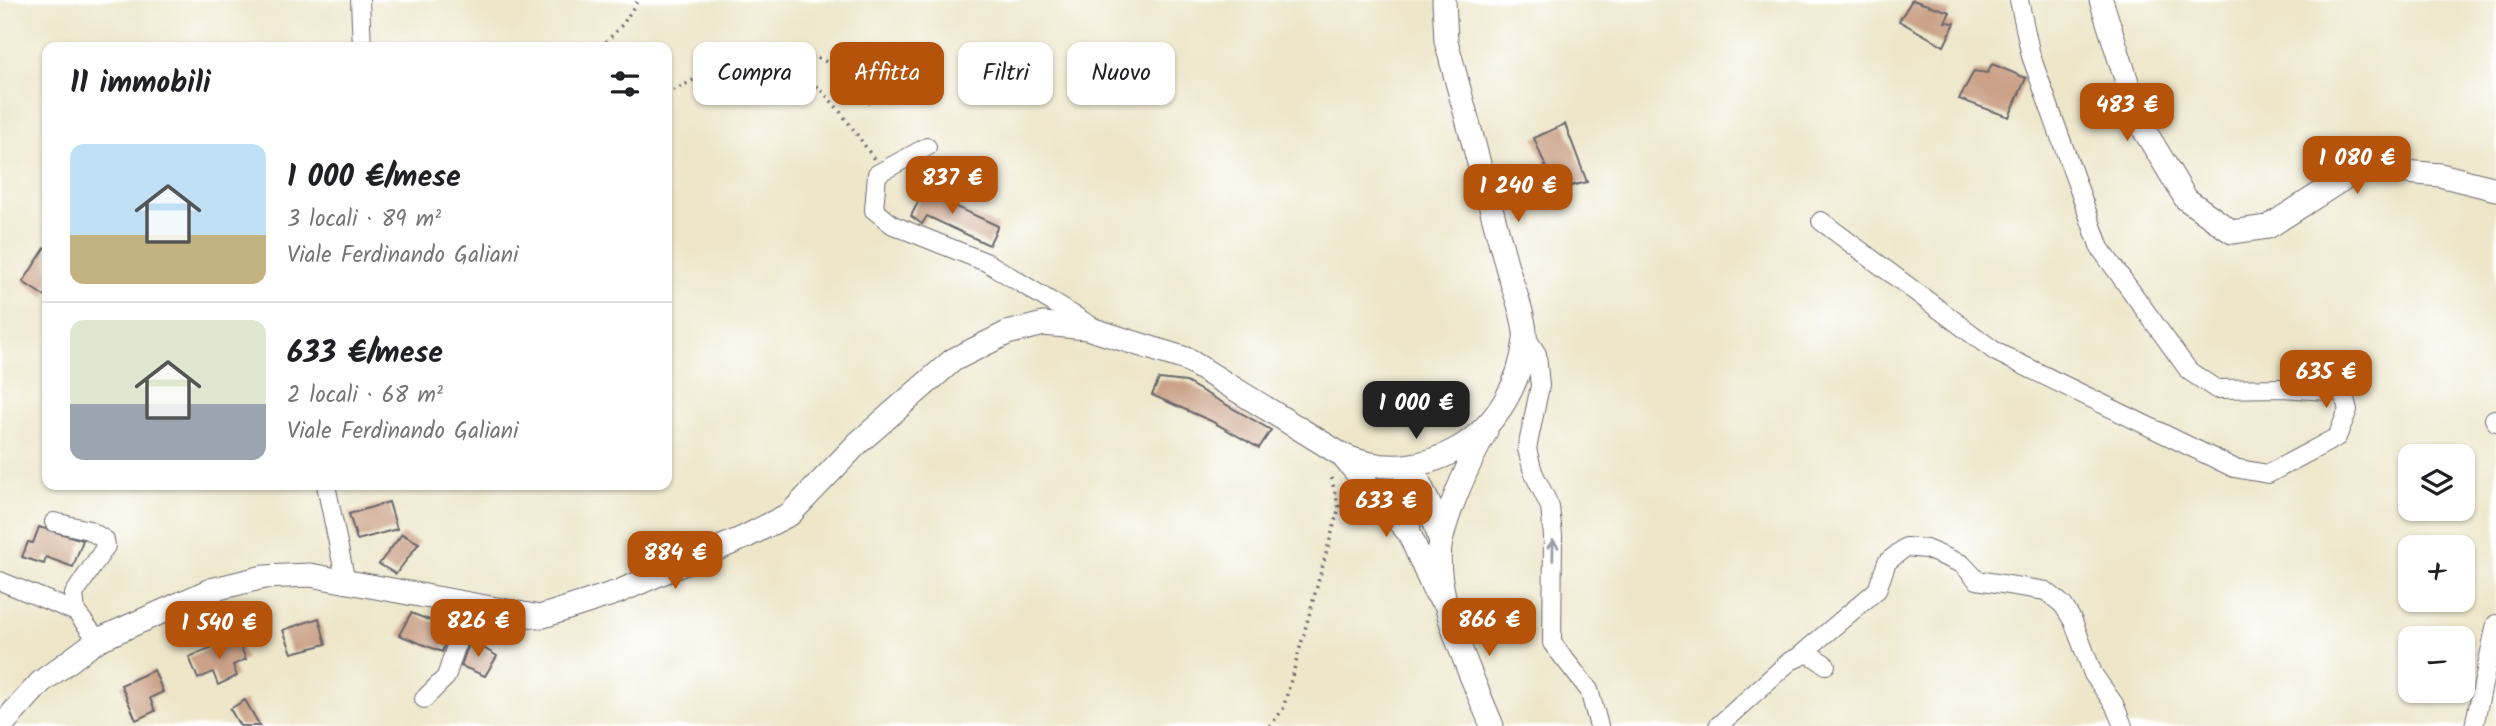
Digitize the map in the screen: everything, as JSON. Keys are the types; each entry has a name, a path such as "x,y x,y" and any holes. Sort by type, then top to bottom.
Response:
{"main road":[{"path":"1441,542 1470,461 1489,425 1505,403 1526,337 1446,41 1444,0"},
{"path":"2101,0 2140,123 2186,200 2232,232 2268,227 2360,168 2440,176 2496,189"},
{"path":"1,726 41,682 97,640 211,590 264,577 310,575 540,617 618,592 745,537 790,514 858,443 953,360 1007,333 1044,324 1087,328 1186,359 1342,455 1409,533 1433,588 1446,606 1492,726"},
{"path":"1342,455 1374,466 1410,465 1435,460 1455,450 1489,425"},
{"path":"1409,533 1404,488 1410,465"},
{"path":"1410,465 1429,504 1441,542 1446,606"}],"street":[{"path":"360,0 362,42"},
{"path":"1821,221 1996,352 2234,468 2268,474 2337,436 2348,410 2343,392 2282,388 2216,389 2189,371 2100,248 2031,56 2019,0"},
{"path":"927,147 877,174 874,210 894,225 988,263 1102,332"},
{"path":"1526,337 1536,355 1540,386 1527,449 1533,472 1550,507 1553,536 1552,643 1589,690 1599,726"},
{"path":"327,490 346,582"},
{"path":"54,522 89,530 105,540 104,552 83,577 74,594 76,612 97,640"},
{"path":"1797,658 1877,590 1887,562 1906,547 1926,549 1962,564 1977,580 2046,591 2063,606 2073,621 2093,674 2114,704 2123,726"},
{"path":"0,581 76,612"},
{"path":"424,699 446,677 469,606"},
{"path":"2474,726 2496,624"},
{"path":"1718,726 1790,660 1808,653 1826,666"}],"path":[{"path":"606,42 623,24 638,0"},
{"path":"672,91 693,80"},
{"path":"816,85 834,100 845,122 886,170"},
{"path":"1270,726 1283,709 1339,507 1320,439"}],"building":[{"path":"1912,0 1950,12 1945,22 1955,23 1944,46 1899,21"},
{"path":"1992,64 2026,78 2009,117 1959,99 1974,71 1987,73"},
{"path":"1565,124 1587,182 1555,190 1534,138"},
{"path":"927,184 942,187 937,198 998,226 989,245 927,216 922,224 911,216"},
{"path":"42,253 42,295 23,282"},
{"path":"1159,379 1186,382 1271,430 1259,448 1211,421 1152,395"},
{"path":"389,502 397,529 357,540 349,514"},
{"path":"39,527 83,540 73,567 46,557 44,564 22,557 28,542 33,543"},
{"path":"402,534 419,543 396,574 379,564"},
{"path":"411,613 450,628 442,652 399,635"},
{"path":"319,618 326,644 292,653 283,630"},
{"path":"236,637 246,659 233,665 237,676 218,685 213,672 198,679 189,657"},
{"path":"470,640 497,656 485,676 461,666"},
{"path":"154,670 163,692 150,698 155,711 136,720 121,685"},
{"path":"245,700 260,726 240,726 230,709"}]}
